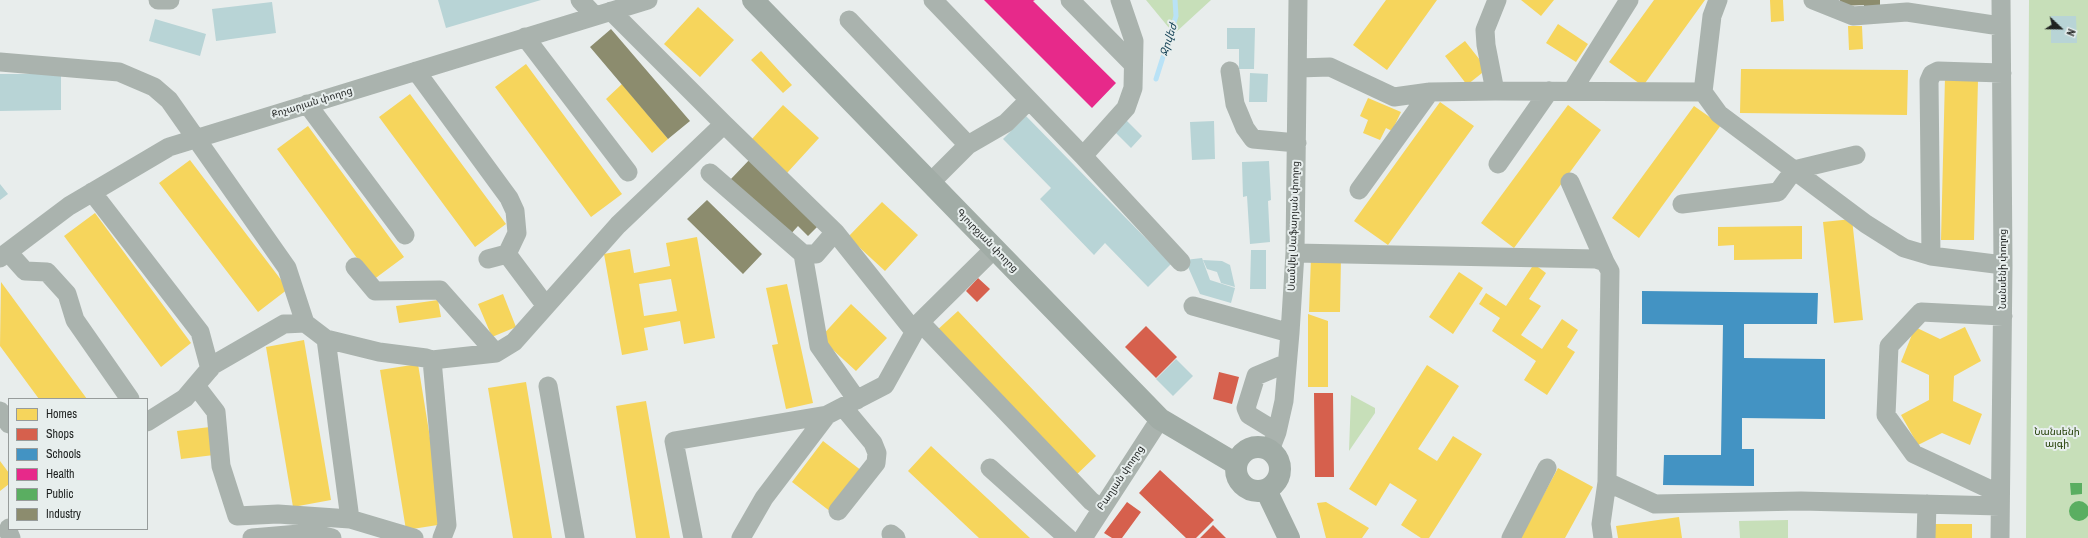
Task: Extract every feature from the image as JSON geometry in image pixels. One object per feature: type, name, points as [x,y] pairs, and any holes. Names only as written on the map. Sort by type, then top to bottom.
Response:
[{"type":"main road","name":"Գյուրջյան փողոց","points":[[753,0],[1160,420],[1236,464]]},
{"type":"main road","points":[[1273,441],[1280,475],[1272,486],[1266,490],[1253,491],[1241,484],[1237,478],[1236,464],[1239,458],[1250,449],[1264,448],[1273,441]]},
{"type":"main road","points":[[1266,490],[1289,538]]},
{"type":"street","points":[[158,0],[170,0]]},
{"type":"street","points":[[580,0],[602,13],[724,124],[836,232],[917,326],[1091,501],[1101,508]]},
{"type":"street","name":"Քոչարյան փողոց","points":[[4,255],[69,206],[169,147],[648,0]]},
{"type":"street","points":[[933,0],[1083,156],[1180,262]]},
{"type":"street","points":[[1070,0],[1133,64]]},
{"type":"street","points":[[1083,156],[1126,108],[1133,88],[1134,40],[1120,0]]},
{"type":"street","name":"Սամվել Սաֆարյան փողոց","points":[[1273,441],[1284,401],[1290,333],[1297,143],[1298,0]]},
{"type":"street","points":[[1495,90],[1486,45],[1485,30],[1497,0]]},
{"type":"street","points":[[1572,91],[1629,0]]},
{"type":"street","points":[[1718,0],[1712,16],[1703,92],[1719,114],[1866,224],[1904,248],[1931,256],[2003,265]]},
{"type":"street","points":[[1813,0],[1853,16],[1902,6],[2000,26]]},
{"type":"street","name":"Նանսենի փողոց","points":[[2000,538],[2003,316],[2001,0]]},
{"type":"street","points":[[848,20],[968,145]]},
{"type":"street","points":[[525,37],[628,172]]},
{"type":"street","points":[[0,62],[119,72],[154,86],[169,100],[287,268],[305,323],[326,339],[378,352],[432,360],[496,353],[514,342],[618,225],[724,124]]},
{"type":"street","points":[[1298,68],[1330,67],[1394,97],[1430,92],[1495,90],[1703,92]]},
{"type":"street","points":[[416,70],[508,198],[515,211],[518,233],[507,254],[488,259]]},
{"type":"street","points":[[1931,256],[1929,81],[1932,74],[1938,71],[2002,73]]},
{"type":"street","points":[[1230,72],[1235,104],[1245,128],[1253,139],[1297,143]]},
{"type":"street","points":[[1498,164],[1549,91]]},
{"type":"street","points":[[1359,190],[1430,92]]},
{"type":"street","points":[[930,183],[968,145],[1006,123],[1029,100]]},
{"type":"street","points":[[307,104],[405,235]]},
{"type":"street","points":[[1682,204],[1778,192],[1794,170],[1856,155]]},
{"type":"street","points":[[710,173],[803,254],[820,346],[842,407],[873,443],[877,452],[876,463],[838,511]]},
{"type":"street","points":[[1570,182],[1610,271],[1607,482],[1601,524],[1603,538]]},
{"type":"street","points":[[92,192],[200,332],[210,369]]},
{"type":"street","points":[[803,254],[816,254],[836,232]]},
{"type":"street","points":[[693,538],[674,441],[842,407],[885,385],[917,326],[994,249]]},
{"type":"street","points":[[1294,253],[1596,259],[1605,262]]},
{"type":"street","points":[[507,254],[546,306]]},
{"type":"street","points":[[4,255],[25,271],[47,272],[67,294],[75,320],[129,398]]},
{"type":"street","points":[[354,267],[375,291],[440,290],[496,353]]},
{"type":"street","points":[[1193,306],[1290,333]]},
{"type":"street","points":[[2000,500],[1914,454],[1886,415],[1889,346],[1921,312],[2003,316]]},
{"type":"street","points":[[148,421],[185,398],[213,365],[284,324],[305,323]]},
{"type":"street","points":[[326,339],[350,519]]},
{"type":"street","points":[[432,360],[447,525],[442,538]]},
{"type":"street","points":[[1273,441],[1249,415],[1246,408],[1256,376],[1287,363]]},
{"type":"street","points":[[196,386],[216,412],[221,466],[237,516],[278,514],[350,519],[414,538]]},
{"type":"street","points":[[548,386],[575,538]]},
{"type":"street","points":[[741,538],[764,498],[842,407]]},
{"type":"street","points":[[0,411],[8,423]]},
{"type":"street","name":"Բաղյան փողոց","points":[[1083,538],[1101,508],[1160,420]]},
{"type":"street","points":[[990,468],[1068,538]]},
{"type":"street","points":[[1511,538],[1547,468]]},
{"type":"street","points":[[1607,482],[1655,504],[1801,502],[1927,504],[2000,500]]},
{"type":"street","points":[[1926,538],[1927,504]]},
{"type":"street","points":[[252,538],[311,536],[332,538]]},
{"type":"green space","points":[[1146,0],[1211,0],[1174,34]]},
{"type":"green space","name":"Նանսենի այգի","points":[[2029,0],[2088,0],[2088,538],[2026,538]]},
{"type":"green space","points":[[1351,395],[1375,408],[1375,413],[1349,451]]},
{"type":"green space","points":[[1788,520],[1788,538],[1740,538],[1739,521]]},
{"type":"building: Homes","points":[[1386,0],[1437,0],[1387,70],[1353,45]]},
{"type":"building: Homes","points":[[1521,0],[1554,0],[1541,16]]},
{"type":"building: Homes","points":[[1654,0],[1705,0],[1643,86],[1609,62]]},
{"type":"building: Homes","points":[[1770,0],[1783,0],[1784,21],[1771,22]]},
{"type":"building: Homes","points":[[698,7],[734,40],[700,77],[664,44]]},
{"type":"building: Homes","points":[[1558,24],[1588,44],[1576,62],[1546,43]]},
{"type":"building: Homes","points":[[1848,26],[1862,26],[1863,49],[1849,50]]},
{"type":"building: Homes","points":[[1465,41],[1487,69],[1467,85],[1445,56]]},
{"type":"building: Homes","points":[[761,51],[792,85],[783,93],[751,60]]},
{"type":"building: Homes","points":[[526,64],[622,194],[591,217],[495,87]]},
{"type":"building: Homes","points":[[1741,69],[1908,70],[1907,115],[1740,113]]},
{"type":"building: Homes","points":[[1945,77],[1978,80],[1974,240],[1941,240]]},
{"type":"building: Homes","points":[[622,84],[668,139],[652,153],[606,99]]},
{"type":"building: Homes","points":[[410,94],[506,224],[475,247],[379,117]]},
{"type":"building: Homes","points":[[1368,98],[1401,112],[1392,131],[1386,128],[1380,140],[1363,133],[1368,120],[1360,116]]},
{"type":"building: Homes","points":[[1440,102],[1474,126],[1388,245],[1354,221]]},
{"type":"building: Homes","points":[[783,105],[819,138],[787,173],[751,140]]},
{"type":"building: Homes","points":[[1568,105],[1601,130],[1514,248],[1481,223]]},
{"type":"building: Homes","points":[[1694,106],[1721,125],[1639,238],[1612,218]]},
{"type":"building: Homes","points":[[308,126],[404,257],[373,280],[277,149]]},
{"type":"building: Homes","points":[[190,160],[288,289],[258,312],[159,183]]},
{"type":"building: Homes","points":[[882,202],[918,235],[885,271],[848,237]]},
{"type":"building: Homes","points":[[95,213],[191,343],[161,367],[64,236]]},
{"type":"building: Homes","points":[[1852,219],[1863,320],[1834,323],[1823,222]]},
{"type":"building: Homes","points":[[1802,226],[1802,259],[1734,260],[1734,245],[1718,246],[1718,227]]},
{"type":"building: Homes","points":[[697,237],[715,338],[684,344],[680,321],[644,328],[648,350],[622,355],[604,254],[630,249],[634,273],[670,266],[666,243]],"holes":[[[671,279],[677,311],[644,316],[639,284]]]},
{"type":"building: Homes","points":[[1311,257],[1341,257],[1340,312],[1309,312]]},
{"type":"building: Homes","points":[[1534,264],[1546,273],[1529,299],[1541,306],[1521,335],[1542,349],[1562,319],[1578,330],[1567,347],[1575,352],[1547,395],[1524,380],[1536,361],[1492,331],[1500,318],[1479,304],[1486,293],[1506,306]]},
{"type":"building: Homes","points":[[1459,272],[1483,288],[1453,334],[1429,317]]},
{"type":"building: Homes","points":[[1,282],[86,398],[38,398],[0,346]]},
{"type":"building: Homes","points":[[787,284],[813,403],[786,409],[772,345],[778,344],[766,288]]},
{"type":"building: Homes","points":[[503,294],[516,327],[492,337],[478,304]]},
{"type":"building: Homes","points":[[438,300],[441,317],[399,323],[396,306]]},
{"type":"building: Homes","points":[[851,304],[887,338],[856,371],[820,338]]},
{"type":"building: Homes","points":[[958,311],[1096,456],[1073,478],[935,332]]},
{"type":"building: Homes","points":[[1308,314],[1328,321],[1328,387],[1308,387]]},
{"type":"building: Homes","points":[[1915,327],[1940,339],[1965,327],[1981,361],[1954,376],[1953,401],[1982,414],[1970,445],[1942,433],[1918,445],[1901,415],[1929,400],[1929,375],[1901,362]]},
{"type":"building: Homes","points":[[304,340],[331,500],[293,507],[266,347]]},
{"type":"building: Homes","points":[[418,364],[444,524],[406,530],[380,370]]},
{"type":"building: Homes","points":[[1427,365],[1459,386],[1418,449],[1437,461],[1453,436],[1482,454],[1429,538],[1421,538],[1401,525],[1417,500],[1390,483],[1376,506],[1349,489]]},
{"type":"building: Homes","points":[[526,382],[552,538],[513,538],[488,388]]},
{"type":"building: Homes","points":[[646,401],[670,538],[636,538],[616,406]]},
{"type":"building: Homes","points":[[210,427],[214,455],[181,459],[177,431]]},
{"type":"building: Homes","points":[[823,441],[862,471],[831,512],[792,482]]},
{"type":"building: Homes","points":[[931,446],[1030,538],[979,538],[908,471]]},
{"type":"building: Homes","points":[[0,461],[8,472],[8,485],[0,491]]},
{"type":"building: Homes","points":[[1558,468],[1593,487],[1565,538],[1520,538]]},
{"type":"building: Homes","points":[[1326,502],[1369,528],[1362,538],[1326,538],[1317,503]]},
{"type":"building: Homes","points":[[1679,517],[1682,538],[1618,538],[1616,526]]},
{"type":"building: Homes","points":[[1935,524],[1972,524],[1972,538],[1935,538]]},
{"type":"building: Shops","points":[[978,278],[990,289],[977,302],[966,291]]},
{"type":"building: Shops","points":[[1146,326],[1177,357],[1156,378],[1125,347]]},
{"type":"building: Shops","points":[[1219,372],[1239,377],[1232,404],[1213,399]]},
{"type":"building: Shops","points":[[1314,393],[1333,393],[1334,477],[1315,477]]},
{"type":"building: Shops","points":[[1160,470],[1214,520],[1196,538],[1186,538],[1139,493]]},
{"type":"building: Shops","points":[[1127,502],[1141,512],[1122,538],[1112,538],[1104,533]]},
{"type":"building: Shops","points":[[1213,525],[1226,538],[1200,538]]},
{"type":"building: Schools","points":[[1642,291],[1818,293],[1817,324],[1744,324],[1744,358],[1825,359],[1825,419],[1742,418],[1742,449],[1754,449],[1754,486],[1663,485],[1664,455],[1721,455],[1723,325],[1642,324]]},
{"type":"building: Health","points":[[984,0],[1035,0],[1033,1],[1116,83],[1092,108]]},
{"type":"building: Public","points":[[2070,483],[2082,483],[2082,494],[2071,495]]},
{"type":"building: Public","points":[[2079,501],[2086,504],[2089,511],[2086,518],[2079,521],[2072,518],[2069,511],[2072,504]]},
{"type":"building: Industry","points":[[1840,0],[1880,0],[1880,8],[1864,10],[1864,5],[1840,6]]},
{"type":"building: Industry","points":[[611,29],[690,121],[668,139],[590,47]]},
{"type":"building: Industry","points":[[752,157],[821,223],[808,236],[798,226],[789,236],[730,180]]},
{"type":"building: Industry","points":[[707,200],[762,254],[743,274],[687,219]]},
{"type":"building: Other","points":[[438,0],[541,0],[446,28]]},
{"type":"building: Other","points":[[272,2],[276,33],[216,41],[212,9]]},
{"type":"building: Other","points":[[2051,16],[2076,16],[2077,43],[2051,43]]},
{"type":"building: Other","points":[[155,19],[206,34],[200,56],[149,41]]},
{"type":"building: Other","points":[[1227,28],[1255,28],[1254,69],[1239,69],[1239,49],[1227,49]]},
{"type":"building: Other","points":[[1250,73],[1268,74],[1267,102],[1249,102]]},
{"type":"building: Other","points":[[0,74],[61,74],[61,110],[0,111]]},
{"type":"building: Other","points":[[1026,116],[1171,264],[1148,287],[1105,243],[1094,255],[1040,199],[1051,188],[1003,139]]},
{"type":"building: Other","points":[[1126,120],[1142,136],[1131,148],[1115,132]]},
{"type":"building: Other","points":[[1214,121],[1215,159],[1192,160],[1190,122]]},
{"type":"building: Other","points":[[1269,161],[1271,200],[1268,201],[1270,242],[1250,244],[1247,196],[1243,197],[1242,162]]},
{"type":"building: Other","points":[[0,184],[8,194],[0,200]]},
{"type":"building: Other","points":[[1251,250],[1266,250],[1266,289],[1250,289]]},
{"type":"building: Other","points":[[1202,258],[1210,280],[1235,288],[1231,303],[1200,294],[1185,260]]},
{"type":"building: Other","points":[[1203,260],[1222,261],[1230,265],[1235,287],[1221,283],[1217,272],[1207,269]]},
{"type":"building: Other","points":[[1176,359],[1193,376],[1173,396],[1156,379]]},
{"type":"waterway","name":"Ջրվեժ","points":[[1156,79],[1176,16],[1175,0]]}]
